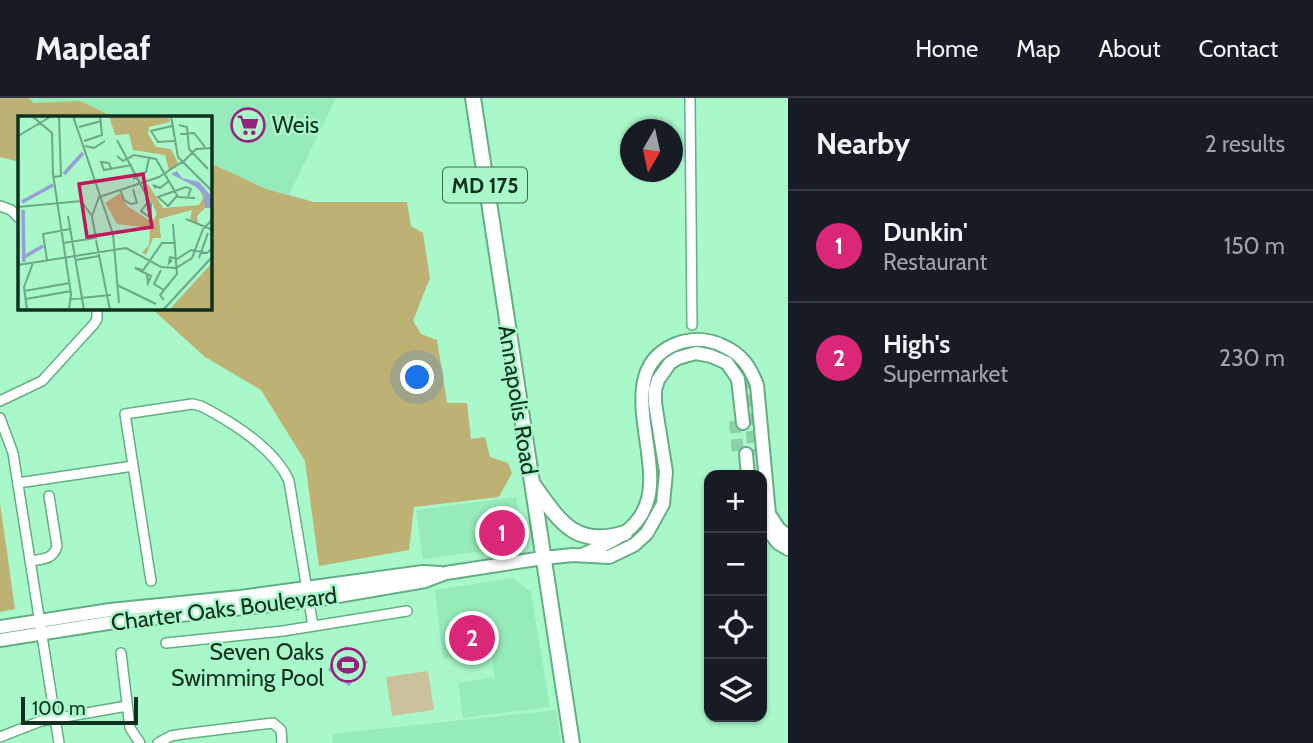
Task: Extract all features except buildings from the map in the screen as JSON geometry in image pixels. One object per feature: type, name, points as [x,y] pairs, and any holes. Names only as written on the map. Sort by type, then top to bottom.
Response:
[{"type":"main road","name":"Annapolis Road","points":[[472,98],[572,743]]},
{"type":"main road","points":[[531,482],[559,520],[572,532],[606,539],[625,533]]},
{"type":"street","points":[[690,98],[692,325]]},
{"type":"street","points":[[0,206],[11,210],[18,217]]},
{"type":"street","points":[[0,401],[42,381],[94,324],[97,310]]},
{"type":"street","points":[[578,557],[625,533],[643,513],[650,491],[642,401],[645,377],[649,368],[668,348],[689,341],[703,340],[732,349],[743,358],[752,372],[757,385],[769,514],[779,530],[788,536]]},
{"type":"street","name":"Charter Oaks Boulevard","points":[[0,626],[40,626],[425,581],[446,573],[543,558],[608,557],[634,545],[654,523],[663,504],[666,472],[655,403],[658,380],[670,363],[696,353],[727,372],[739,422]]},
{"type":"street","points":[[151,581],[125,414],[192,404],[209,410],[266,449],[279,462],[289,481],[313,626]]},
{"type":"street","points":[[0,418],[13,453],[59,743]]},
{"type":"street","points":[[742,470],[746,455]]},
{"type":"street","points":[[746,455],[748,470]]},
{"type":"street","points":[[746,455],[753,470]]},
{"type":"street","points":[[18,483],[133,466]]},
{"type":"street","points":[[30,561],[49,558],[55,554],[57,546],[49,496]]},
{"type":"street","points":[[767,529],[778,543],[788,549]]},
{"type":"street","points":[[166,643],[313,626],[407,611]]},
{"type":"street","name":"Charter Oaks Boulevard","points":[[0,640],[40,626]]},
{"type":"street","points":[[121,653],[131,728],[140,743]]},
{"type":"street","points":[[0,737],[54,718],[127,706]]},
{"type":"street","points":[[158,743],[171,736],[273,723],[281,730],[282,743]]},
{"type":"shaded area","points":[[0,98],[28,98],[34,103],[80,101],[112,116],[18,116],[18,162],[0,157]]},
{"type":"shaded area","points":[[28,98],[336,98],[289,195],[266,189],[212,164],[212,116],[112,116],[80,101],[34,103]]},
{"type":"shaded area","points":[[212,164],[266,189],[314,202],[407,202],[411,226],[423,233],[430,278],[413,321],[421,334],[437,340],[447,403],[467,403],[471,439],[485,437],[490,457],[508,463],[512,473],[499,497],[414,507],[409,550],[319,566],[305,461],[261,390],[205,357],[153,310],[212,310]]},
{"type":"shaded area","points":[[516,497],[522,546],[423,559],[416,510]]},
{"type":"shaded area","points":[[0,503],[15,609],[0,612]]},
{"type":"shaded area","points":[[513,578],[531,592],[550,707],[463,718],[458,683],[495,677],[491,653],[443,659],[435,590]]},
{"type":"shaded area","points":[[428,671],[434,710],[392,716],[386,677]]},
{"type":"shaded area","points":[[556,710],[561,743],[333,743],[332,734]]},
{"type":"water","name":"Seven Oaks Swimming Pool","points":[[346,646],[368,662],[359,673],[352,668],[347,674],[354,680],[349,686],[328,670]]},
{"type":"tunnel","points":[[719,354],[738,366],[748,386],[754,455]]},
{"type":"tunnel","points":[[735,421],[738,457]]},
{"type":"place","name":"Weis","points":[[248,125]]},
{"type":"place","name":"Dunkin'","points":[[502,533]]},
{"type":"place","name":"High's","points":[[472,638]]},
{"type":"place","name":"Seven Oaks Swimming Pool","points":[[348,665]]}]
